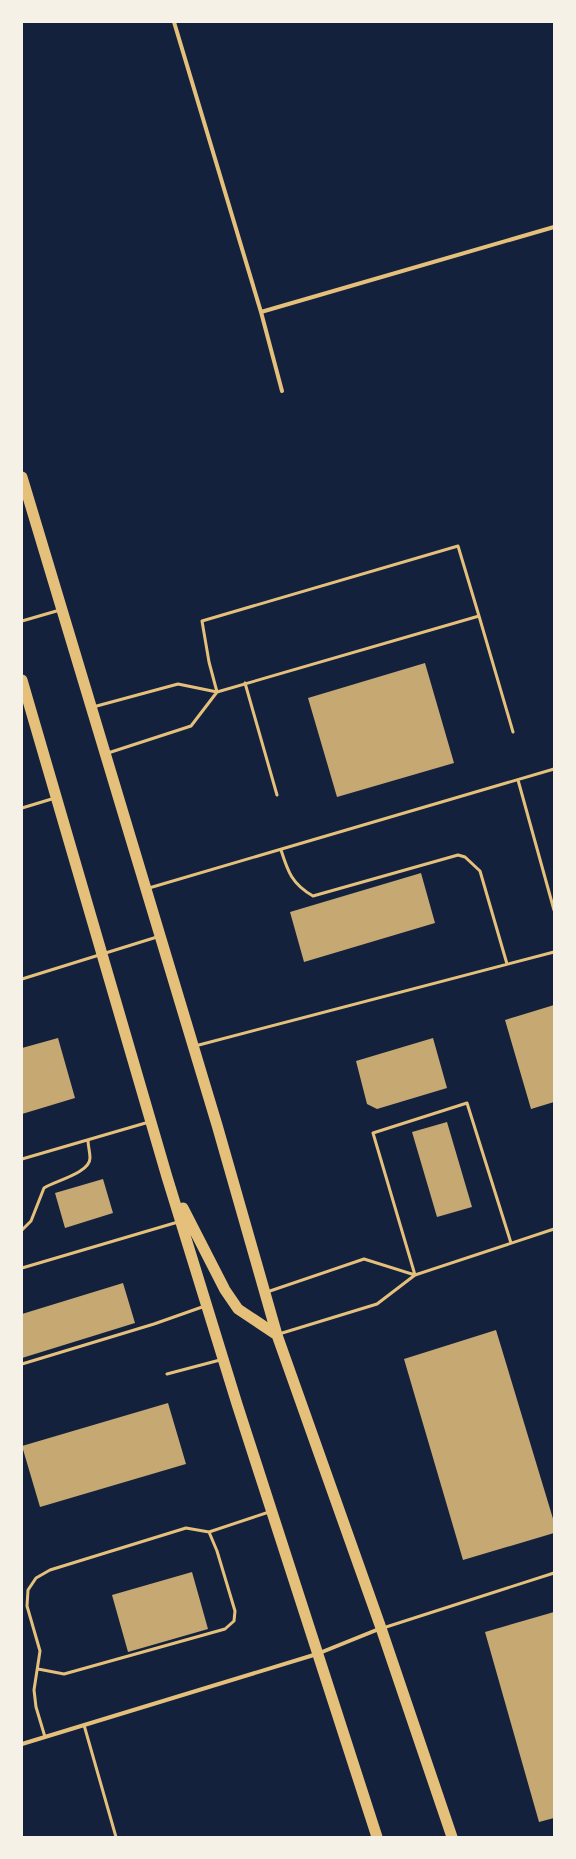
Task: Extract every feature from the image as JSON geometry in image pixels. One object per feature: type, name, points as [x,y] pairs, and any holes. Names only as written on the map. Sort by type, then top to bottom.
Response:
[{"type":"highway","points":[[22,477],[192,1047],[217,1125],[277,1335],[381,1628],[452,1837]]},
{"type":"highway","points":[[22,680],[167,1177],[272,1511],[377,1837]]},
{"type":"highway","points":[[167,1177],[225,1290],[238,1309],[277,1335]]},
{"type":"street","points":[[174,22],[261,312],[282,391]]},
{"type":"street","points":[[261,312],[554,227]]},
{"type":"street","points":[[22,1744],[318,1654],[381,1628]]},
{"type":"lane","points":[[217,692],[209,662],[202,620],[458,546],[513,732]]},
{"type":"lane","points":[[22,621],[62,609]]},
{"type":"lane","points":[[91,708],[178,684],[217,692],[479,616]]},
{"type":"lane","points":[[245,683],[277,795]]},
{"type":"lane","points":[[105,754],[191,726],[217,692]]},
{"type":"lane","points":[[145,889],[554,769]]},
{"type":"lane","points":[[518,780],[554,910]]},
{"type":"lane","points":[[22,808],[56,798]]},
{"type":"lane","points":[[281,850],[289,874],[302,890],[313,896],[458,855],[465,857],[480,871],[507,964]]},
{"type":"lane","points":[[22,980],[159,937]]},
{"type":"lane","points":[[192,1047],[554,952]]},
{"type":"lane","points":[[415,1275],[373,1133],[467,1103],[511,1243]]},
{"type":"lane","points":[[22,1159],[151,1121]]},
{"type":"lane","points":[[22,1230],[31,1221],[44,1188],[79,1172],[86,1167],[90,1160],[88,1140]]},
{"type":"lane","points":[[22,1268],[182,1221]]},
{"type":"lane","points":[[277,1335],[377,1304],[415,1275],[554,1230]]},
{"type":"lane","points":[[265,1293],[364,1259],[415,1275]]},
{"type":"lane","points":[[22,1364],[154,1324],[207,1305]]},
{"type":"lane","points":[[167,1374],[224,1359]]},
{"type":"lane","points":[[45,1737],[36,1707],[34,1690],[40,1651],[28,1606],[28,1590],[36,1578],[50,1570],[186,1528],[209,1532],[272,1511]]},
{"type":"lane","points":[[38,1669],[64,1674],[225,1629],[234,1621],[235,1611],[217,1551],[209,1532]]},
{"type":"lane","points":[[381,1628],[554,1573]]},
{"type":"lane","points":[[84,1725],[116,1837]]},
{"type":"building","points":[[425,663],[454,763],[337,797],[308,698]]},
{"type":"building","points":[[421,873],[435,923],[304,962],[290,912]]},
{"type":"building","points":[[554,1005],[554,1102],[531,1109],[505,1020]]},
{"type":"building","points":[[58,1038],[75,1098],[22,1114],[22,1048]]},
{"type":"building","points":[[433,1038],[447,1088],[377,1109],[367,1104],[356,1061]]},
{"type":"building","points":[[447,1122],[472,1207],[437,1217],[412,1132]]},
{"type":"building","points":[[103,1179],[113,1213],[65,1228],[55,1193]]},
{"type":"building","points":[[123,1283],[135,1323],[22,1358],[22,1314]]},
{"type":"building","points":[[496,1330],[554,1522],[554,1533],[463,1560],[404,1359]]},
{"type":"building","points":[[168,1403],[186,1464],[40,1507],[22,1446]]},
{"type":"building","points":[[192,1572],[208,1629],[128,1652],[112,1595]]},
{"type":"building","points":[[554,1612],[554,1818],[539,1822],[485,1632]]}]
